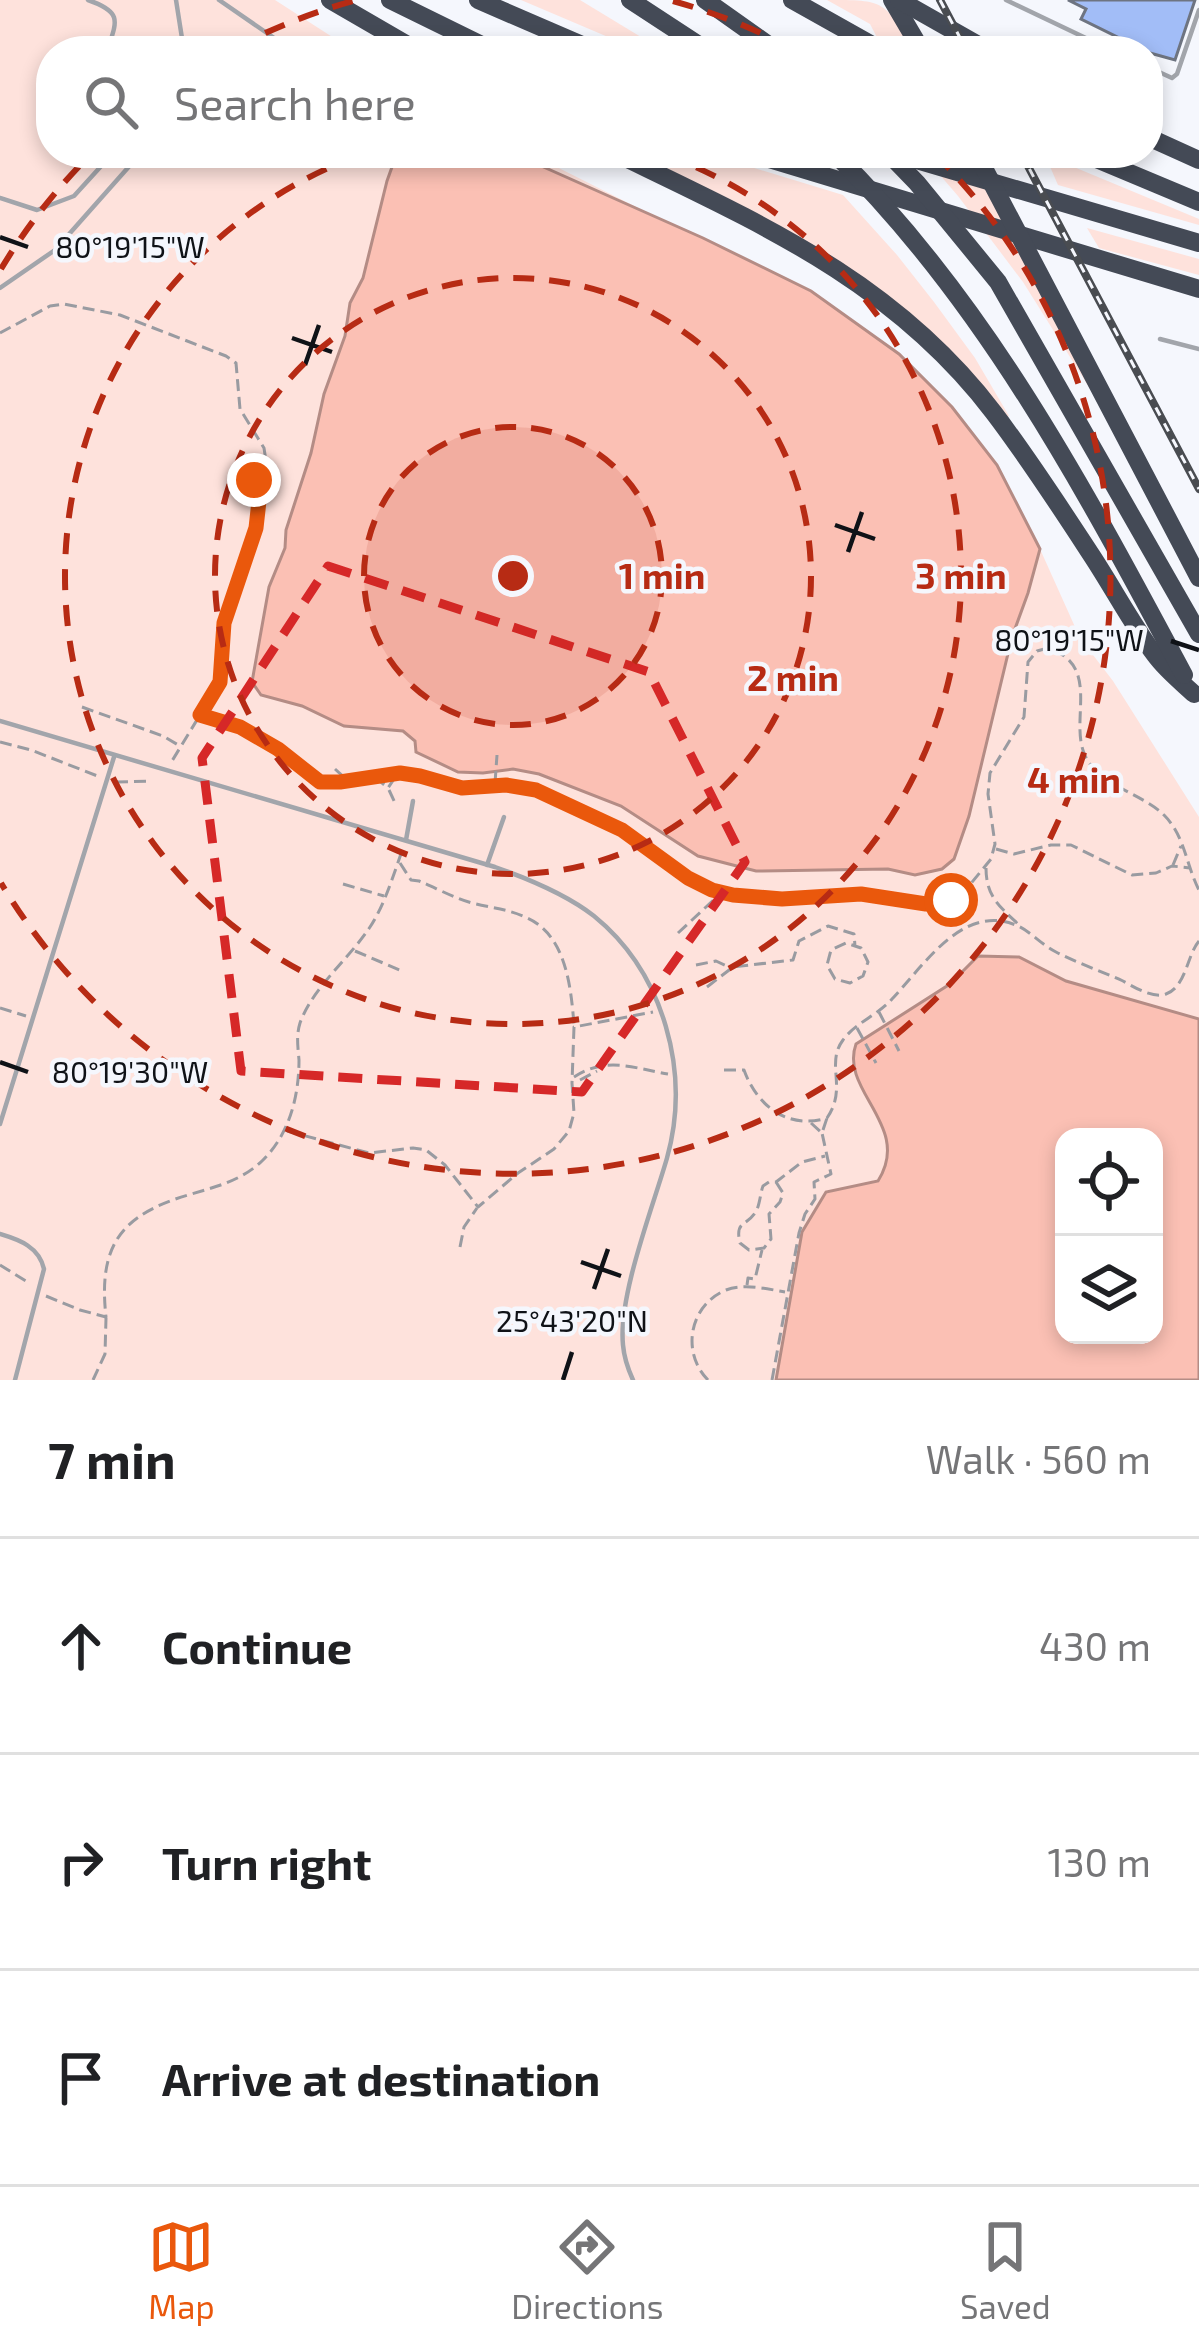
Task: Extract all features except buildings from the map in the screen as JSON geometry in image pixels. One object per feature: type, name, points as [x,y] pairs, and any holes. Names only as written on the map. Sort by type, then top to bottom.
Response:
[{"type":"highway","points":[[330,0],[392,36]]},
{"type":"highway","points":[[390,0],[463,36]]},
{"type":"highway","points":[[478,0],[561,36]]},
{"type":"highway","points":[[630,0],[685,36]]},
{"type":"highway","points":[[705,0],[756,36]]},
{"type":"highway","points":[[792,0],[856,36]]},
{"type":"highway","points":[[895,0],[914,36]]},
{"type":"highway","points":[[895,0],[961,36]]},
{"type":"highway","points":[[1163,131],[1199,146]]},
{"type":"highway","points":[[1163,144],[1199,160]]},
{"type":"highway","points":[[645,168],[802,246],[866,288],[917,330],[992,410],[1157,658],[1196,699]]},
{"type":"highway","points":[[799,168],[1199,289]]},
{"type":"highway","points":[[848,168],[938,270],[992,342],[1119,554],[1196,699]]},
{"type":"highway","points":[[904,168],[998,282],[1199,634]]},
{"type":"highway","points":[[942,168],[1199,242]]},
{"type":"highway","points":[[984,168],[1199,578]]},
{"type":"highway","points":[[1118,168],[1199,202]]},
{"type":"lane","points":[[88,0],[116,16],[113,36]]},
{"type":"lane","points":[[176,0],[182,36]]},
{"type":"lane","points":[[219,0],[271,36]]},
{"type":"lane","points":[[1006,0],[1082,36]]},
{"type":"lane","points":[[1163,74],[1172,78],[1180,69],[1199,10]]},
{"type":"lane","points":[[0,198],[37,209],[74,196],[99,168]]},
{"type":"lane","points":[[1,286],[55,250],[128,168]]},
{"type":"lane","points":[[1160,339],[1199,350]]},
{"type":"lane","points":[[0,721],[487,865],[556,894],[600,922],[632,960],[658,1003],[667,1024],[674,1068],[674,1124],[626,1308],[622,1344],[633,1380]]},
{"type":"lane","points":[[0,1124],[115,755]]},
{"type":"lane","points":[[406,840],[413,801]]},
{"type":"lane","points":[[487,865],[504,818]]},
{"type":"lane","points":[[0,1234],[34,1250],[44,1269],[15,1380]]},
{"type":"path","points":[[0,333],[50,306],[64,304],[120,315],[232,359],[238,367],[240,409],[262,443],[267,468],[258,482],[256,528],[224,623],[220,682],[171,764]]},
{"type":"path","points":[[200,715],[240,727],[315,779],[329,783],[397,774],[462,788],[495,785],[536,790],[622,830],[683,875],[721,892],[774,899],[873,895],[935,903],[964,892],[994,848],[988,789],[992,768],[1024,717],[1028,662],[1046,647],[1066,658],[1079,682],[1081,743],[1088,761],[1162,813],[1182,842],[1199,890]]},
{"type":"path","points":[[82,707],[182,747]]},
{"type":"path","points":[[0,742],[100,777]]},
{"type":"path","points":[[495,785],[497,755]]},
{"type":"path","points":[[335,770],[346,781]]},
{"type":"path","points":[[388,788],[397,774]]},
{"type":"path","points":[[374,776],[388,788],[396,805]]},
{"type":"path","points":[[115,782],[152,781]]},
{"type":"path","points":[[93,1380],[105,1354],[105,1290],[122,1229],[149,1209],[245,1174],[286,1131],[298,1080],[300,1023],[373,923],[406,840]]},
{"type":"path","points":[[1172,866],[1182,842]]},
{"type":"path","points":[[994,848],[1014,854],[1068,844],[1132,875],[1172,866],[1190,868]]},
{"type":"path","points":[[398,861],[411,880],[531,919],[553,938],[570,990],[580,1077],[566,1136],[478,1207],[466,1222],[460,1247]]},
{"type":"path","points":[[986,866],[992,900],[1020,926],[1055,951],[1143,991],[1168,994],[1199,941]]},
{"type":"path","points":[[344,884],[385,896]]},
{"type":"path","points":[[678,933],[721,892]]},
{"type":"path","points":[[772,1380],[801,1225],[814,1198],[813,1184],[831,1174],[822,1133],[838,1096],[837,1051],[843,1039],[879,1012],[927,958],[963,930],[990,921],[1020,926]]},
{"type":"path","points":[[707,987],[730,968],[793,960],[799,941],[828,926],[854,934],[856,946]]},
{"type":"path","points":[[846,943],[856,946],[868,962],[863,976],[850,983],[835,979],[827,965],[832,950],[846,943]]},
{"type":"path","points":[[353,950],[402,970]]},
{"type":"path","points":[[696,965],[716,961],[730,968]]},
{"type":"path","points":[[0,1008],[26,1016]]},
{"type":"path","points":[[574,1027],[654,1012]]},
{"type":"path","points":[[879,1012],[899,1051]]},
{"type":"path","points":[[856,1027],[876,1064]]},
{"type":"path","points":[[580,1077],[595,1066],[618,1063],[668,1074]]},
{"type":"path","points":[[724,1070],[744,1070],[761,1099],[779,1116],[810,1122],[827,1118]]},
{"type":"path","points":[[580,1077],[597,1071]]},
{"type":"path","points":[[810,1122],[822,1133]]},
{"type":"path","points":[[286,1131],[369,1153],[425,1150],[441,1161],[478,1207]]},
{"type":"path","points":[[776,1183],[798,1164],[827,1156]]},
{"type":"path","points":[[746,1287],[748,1278],[755,1279],[762,1249],[771,1239],[769,1214],[782,1196],[776,1183],[763,1186],[757,1210],[738,1233],[744,1247],[762,1249]]},
{"type":"path","points":[[0,1265],[35,1286]]},
{"type":"path","points":[[708,1380],[692,1352],[696,1322],[704,1307],[730,1289],[787,1292]]},
{"type":"path","points":[[44,1295],[106,1317]]},
{"type":"highlighted area","points":[[328,566],[649,672],[745,862],[582,1092],[241,1071],[202,758]]},
{"type":"shaded area","points":[[0,0],[275,0],[331,36],[36,36],[36,168],[559,168],[827,303],[1040,549],[1080,638],[1113,681],[1199,817],[1199,1380],[0,1380]]},
{"type":"shaded area","points":[[521,0],[580,0],[639,36],[606,36]]},
{"type":"shaded area","points":[[827,0],[881,6],[904,36],[876,36],[870,24]]},
{"type":"shaded area","points":[[392,168],[546,168],[811,291],[899,354],[952,407],[997,465],[1040,549],[1012,637],[969,816],[954,859],[942,869],[915,875],[888,869],[756,871],[698,856],[621,806],[539,774],[513,769],[458,772],[416,752],[415,741],[403,731],[344,726],[302,706],[261,695],[252,682],[269,587],[285,548],[286,530],[345,336],[350,303],[363,278]]},
{"type":"shaded area","points":[[666,168],[754,168],[843,195],[934,302],[1009,416],[843,264]]},
{"type":"shaded area","points":[[934,168],[976,168],[1102,408],[1023,282]]},
{"type":"shaded area","points":[[1051,168],[1076,168],[1199,219],[1199,225],[1058,185]]},
{"type":"shaded area","points":[[1087,228],[1199,259],[1199,275],[1099,248]]},
{"type":"shaded area","points":[[978,956],[1019,957],[1066,981],[1199,1019],[1199,1380],[776,1380],[802,1232],[826,1192],[878,1181],[886,1161],[882,1126],[857,1078],[856,1044],[950,984]]},
{"type":"railway","points":[[940,0],[959,36]]},
{"type":"railway","points":[[1029,168],[1199,489]]},
{"type":"route","points":[[254,480],[261,483],[256,528],[228,607],[220,682],[200,715],[240,727],[320,782],[400,773],[462,788],[506,785],[536,790],[622,830],[672,868],[712,890],[782,899],[861,894],[926,904],[951,900]]}]
